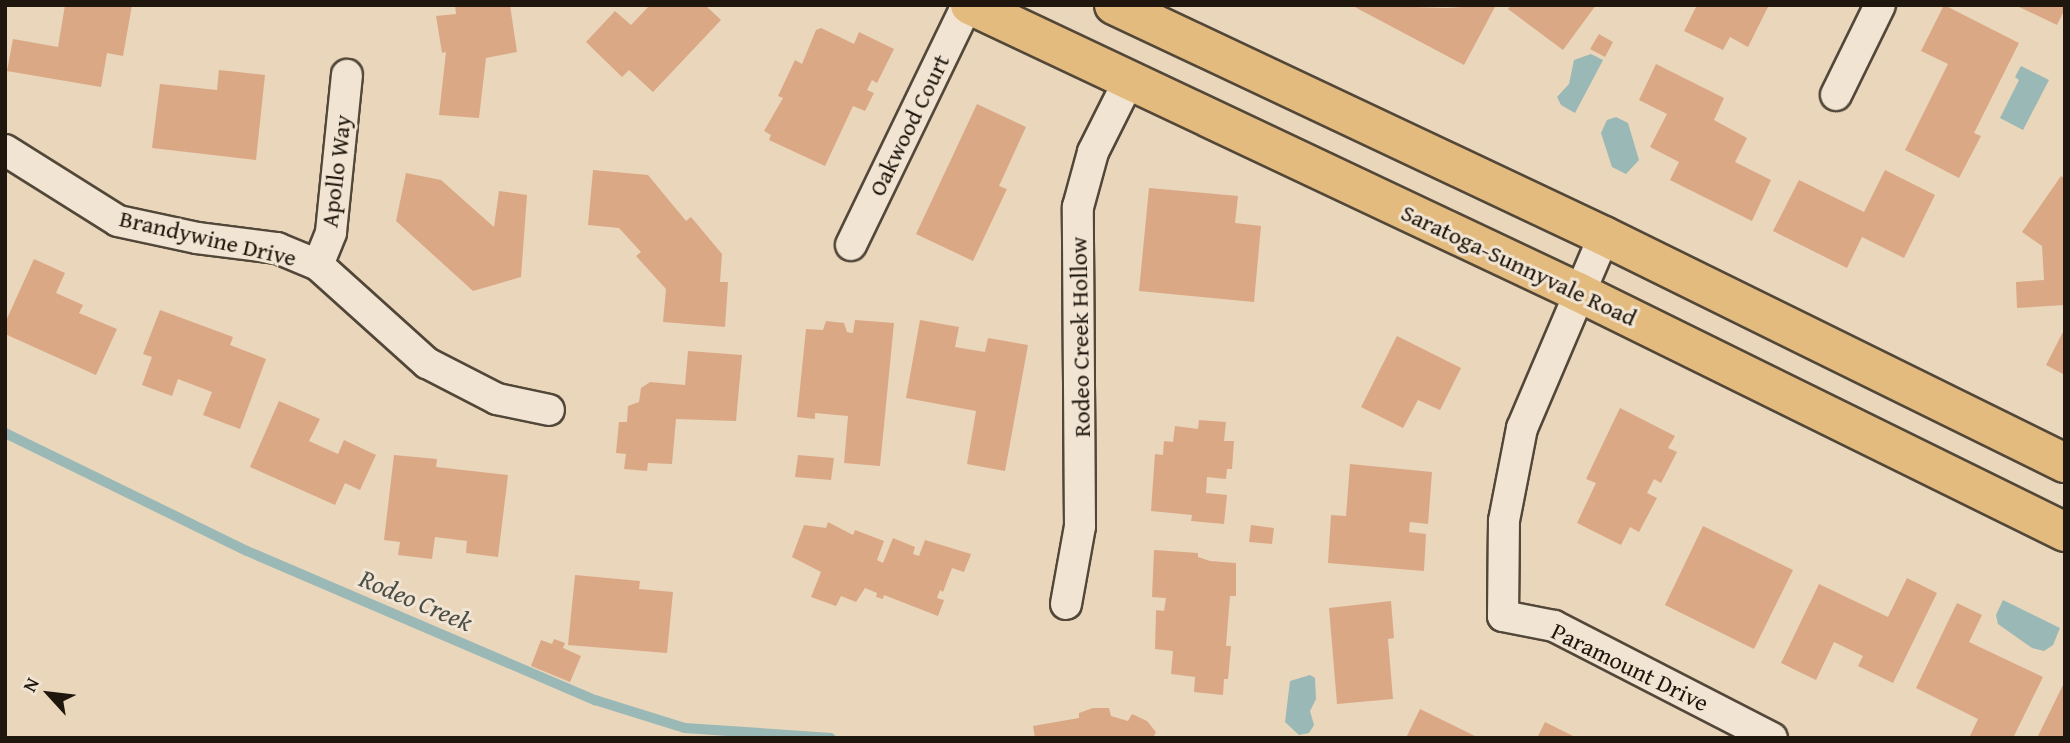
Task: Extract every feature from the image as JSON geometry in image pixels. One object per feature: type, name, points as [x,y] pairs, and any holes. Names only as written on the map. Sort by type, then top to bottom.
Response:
[{"type":"main road","name":"Saratoga-Sunnyvale Road","points":[[968,5],[1578,292],[2065,532]]},
{"type":"main road","points":[[1114,5],[1604,236],[2065,463]]},
{"type":"street","name":"Oakwood Court","points":[[851,245],[968,5]]},
{"type":"street","points":[[1836,95],[1880,5]]},
{"type":"street","name":"Apollo Way","points":[[318,265],[331,232],[347,75]]},
{"type":"street","name":"Rodeo Creek Hollow","points":[[1066,604],[1080,526],[1078,207],[1093,152],[1129,80]]},
{"type":"street","name":"Brandywine Drive","points":[[5,150],[118,221],[197,238],[277,248],[318,265],[427,363],[497,399],[549,410]]},
{"type":"street","name":"Paramount Drive","points":[[1604,236],[1522,428],[1504,521],[1503,616],[1553,626],[1772,738]]},
{"type":"water","points":[[1591,54],[1603,60],[1575,113],[1561,105],[1557,97],[1569,84],[1574,60]]},
{"type":"water","points":[[2021,66],[2049,80],[2023,130],[2000,118],[2019,80],[2015,77]]},
{"type":"water","points":[[1616,117],[1628,123],[1639,160],[1626,174],[1612,167],[1601,133],[1607,120]]},
{"type":"water","points":[[2003,600],[2060,628],[2053,645],[2044,651],[2032,648],[1998,624],[1996,615]]},
{"type":"water","points":[[1310,675],[1315,678],[1316,699],[1310,711],[1314,725],[1309,733],[1299,735],[1285,722],[1290,681]]},
{"type":"building","points":[[65,5],[132,5],[123,56],[107,53],[101,87],[7,71],[13,39],[58,47]]},
{"type":"building","points":[[455,5],[510,5],[517,52],[486,58],[479,118],[439,115],[446,52],[442,53],[436,16],[456,14]]},
{"type":"building","points":[[650,5],[705,5],[721,20],[653,92],[629,70],[622,77],[586,42],[615,11],[631,25]]},
{"type":"building","points":[[1351,5],[1446,8],[1496,5],[1464,65]]},
{"type":"building","points":[[1511,5],[1596,5],[1563,50],[1508,9]]},
{"type":"building","points":[[1697,5],[1769,5],[1748,47],[1730,37],[1723,50],[1684,31]]},
{"type":"building","points":[[1944,5],[2019,43],[1974,133],[1981,136],[1959,178],[1905,150],[1948,64],[1921,51]]},
{"type":"building","points":[[2015,5],[2065,5],[2065,9],[2057,25]]},
{"type":"building","points":[[821,28],[854,44],[859,32],[894,49],[877,83],[872,80],[867,90],[874,93],[865,111],[853,106],[825,166],[769,140],[771,135],[764,131],[783,98],[778,96],[795,60],[802,64],[816,30]]},
{"type":"building","points":[[1599,34],[1613,42],[1605,57],[1590,49]]},
{"type":"building","points":[[1656,64],[1724,98],[1714,120],[1747,138],[1735,162],[1771,180],[1752,221],[1670,180],[1679,162],[1650,147],[1667,114],[1639,100]]},
{"type":"building","points":[[219,70],[265,75],[256,160],[152,148],[160,84],[217,90]]},
{"type":"building","points":[[977,104],[1026,127],[999,186],[1007,189],[973,261],[916,234]]},
{"type":"building","points":[[593,170],[648,175],[686,221],[691,217],[722,254],[720,282],[728,282],[725,327],[663,322],[666,289],[636,256],[641,252],[619,228],[588,225]]},
{"type":"building","points":[[1885,170],[1935,195],[1904,258],[1862,237],[1847,268],[1773,231],[1799,180],[1864,212]]},
{"type":"building","points":[[406,173],[441,180],[494,227],[499,191],[527,195],[521,277],[473,291],[396,221]]},
{"type":"building","points":[[2061,176],[2065,179],[2065,305],[2017,308],[2016,282],[2044,280],[2042,246],[2022,232]]},
{"type":"building","points":[[1149,188],[1238,196],[1235,223],[1261,226],[1254,302],[1139,291]]},
{"type":"building","points":[[34,259],[65,273],[56,293],[83,305],[79,313],[117,329],[96,375],[5,334],[5,323]]},
{"type":"building","points":[[160,310],[233,337],[230,345],[266,359],[240,429],[203,415],[212,392],[178,379],[172,396],[142,385],[152,357],[143,354]]},
{"type":"building","points":[[855,320],[894,323],[880,466],[844,463],[848,416],[815,413],[815,419],[797,417],[806,329],[823,330],[826,321],[844,323],[847,332],[853,333]]},
{"type":"building","points":[[920,320],[959,327],[955,347],[985,352],[988,338],[1028,345],[1005,471],[967,464],[976,411],[906,398]]},
{"type":"building","points":[[2065,328],[2065,375],[2046,365]]},
{"type":"building","points":[[1397,336],[1461,368],[1440,410],[1418,400],[1403,428],[1361,407]]},
{"type":"building","points":[[688,351],[742,355],[736,421],[676,419],[672,464],[648,463],[647,471],[624,469],[626,454],[616,453],[619,422],[627,422],[628,406],[639,402],[641,388],[650,382],[685,385]]},
{"type":"building","points":[[279,401],[320,419],[309,441],[338,454],[344,440],[376,455],[360,490],[345,483],[335,505],[250,467]]},
{"type":"building","points":[[1620,408],[1675,436],[1668,448],[1677,452],[1661,483],[1654,479],[1647,493],[1657,498],[1639,532],[1630,527],[1621,545],[1577,523],[1596,483],[1586,479]]},
{"type":"building","points":[[1199,420],[1226,422],[1224,441],[1234,441],[1232,469],[1227,469],[1226,479],[1207,477],[1206,493],[1227,495],[1224,524],[1191,521],[1192,515],[1151,511],[1155,454],[1163,455],[1164,441],[1173,442],[1175,426],[1198,429]]},
{"type":"building","points":[[394,455],[437,459],[436,467],[508,475],[498,557],[466,553],[467,541],[435,537],[432,559],[398,555],[400,542],[384,540]]},
{"type":"building","points":[[798,455],[834,458],[831,480],[795,477]]},
{"type":"building","points":[[1350,464],[1432,472],[1428,524],[1410,522],[1409,532],[1426,534],[1424,571],[1328,563],[1331,515],[1346,516]]},
{"type":"building","points":[[828,522],[853,535],[855,530],[884,541],[877,560],[883,563],[893,538],[915,547],[913,554],[919,556],[925,540],[971,554],[964,572],[952,568],[943,592],[940,590],[937,598],[944,600],[938,616],[884,595],[883,599],[876,597],[877,593],[865,588],[856,602],[841,596],[836,606],[811,597],[821,572],[792,557],[804,525],[826,528]]},
{"type":"building","points":[[1251,525],[1274,528],[1272,544],[1249,542]]},
{"type":"building","points":[[1703,526],[1793,570],[1754,649],[1665,605]]},
{"type":"building","points":[[1154,550],[1198,553],[1198,557],[1210,561],[1236,563],[1236,596],[1230,596],[1226,646],[1231,646],[1228,679],[1224,679],[1223,695],[1194,692],[1195,677],[1171,674],[1173,651],[1155,649],[1156,610],[1164,611],[1166,598],[1152,597]]},
{"type":"building","points":[[575,575],[640,581],[639,589],[673,592],[667,653],[568,645]]},
{"type":"building","points":[[1907,578],[1937,593],[1893,683],[1858,666],[1863,656],[1834,642],[1816,680],[1781,663],[1819,584],[1888,617]]},
{"type":"building","points":[[1391,601],[1394,638],[1388,639],[1393,699],[1337,704],[1329,608]]},
{"type":"building","points":[[1957,603],[1982,615],[1969,642],[2043,677],[2013,738],[1969,738],[1978,719],[1916,688]]},
{"type":"building","points":[[554,639],[565,643],[563,648],[581,656],[570,682],[531,666],[541,640],[552,644]]},
{"type":"building","points":[[2063,685],[2065,738],[2037,738]]},
{"type":"building","points":[[1093,708],[1109,708],[1111,716],[1128,721],[1132,714],[1147,721],[1156,732],[1153,738],[1035,738],[1033,726],[1079,718],[1079,713]]},
{"type":"building","points":[[1420,709],[1479,738],[1406,738]]},
{"type":"building","points":[[1545,722],[1577,738],[1537,738]]},
{"type":"waterway","name":"Rodeo Creek","points":[[5,433],[247,551],[595,700],[685,728],[831,738]]}]
